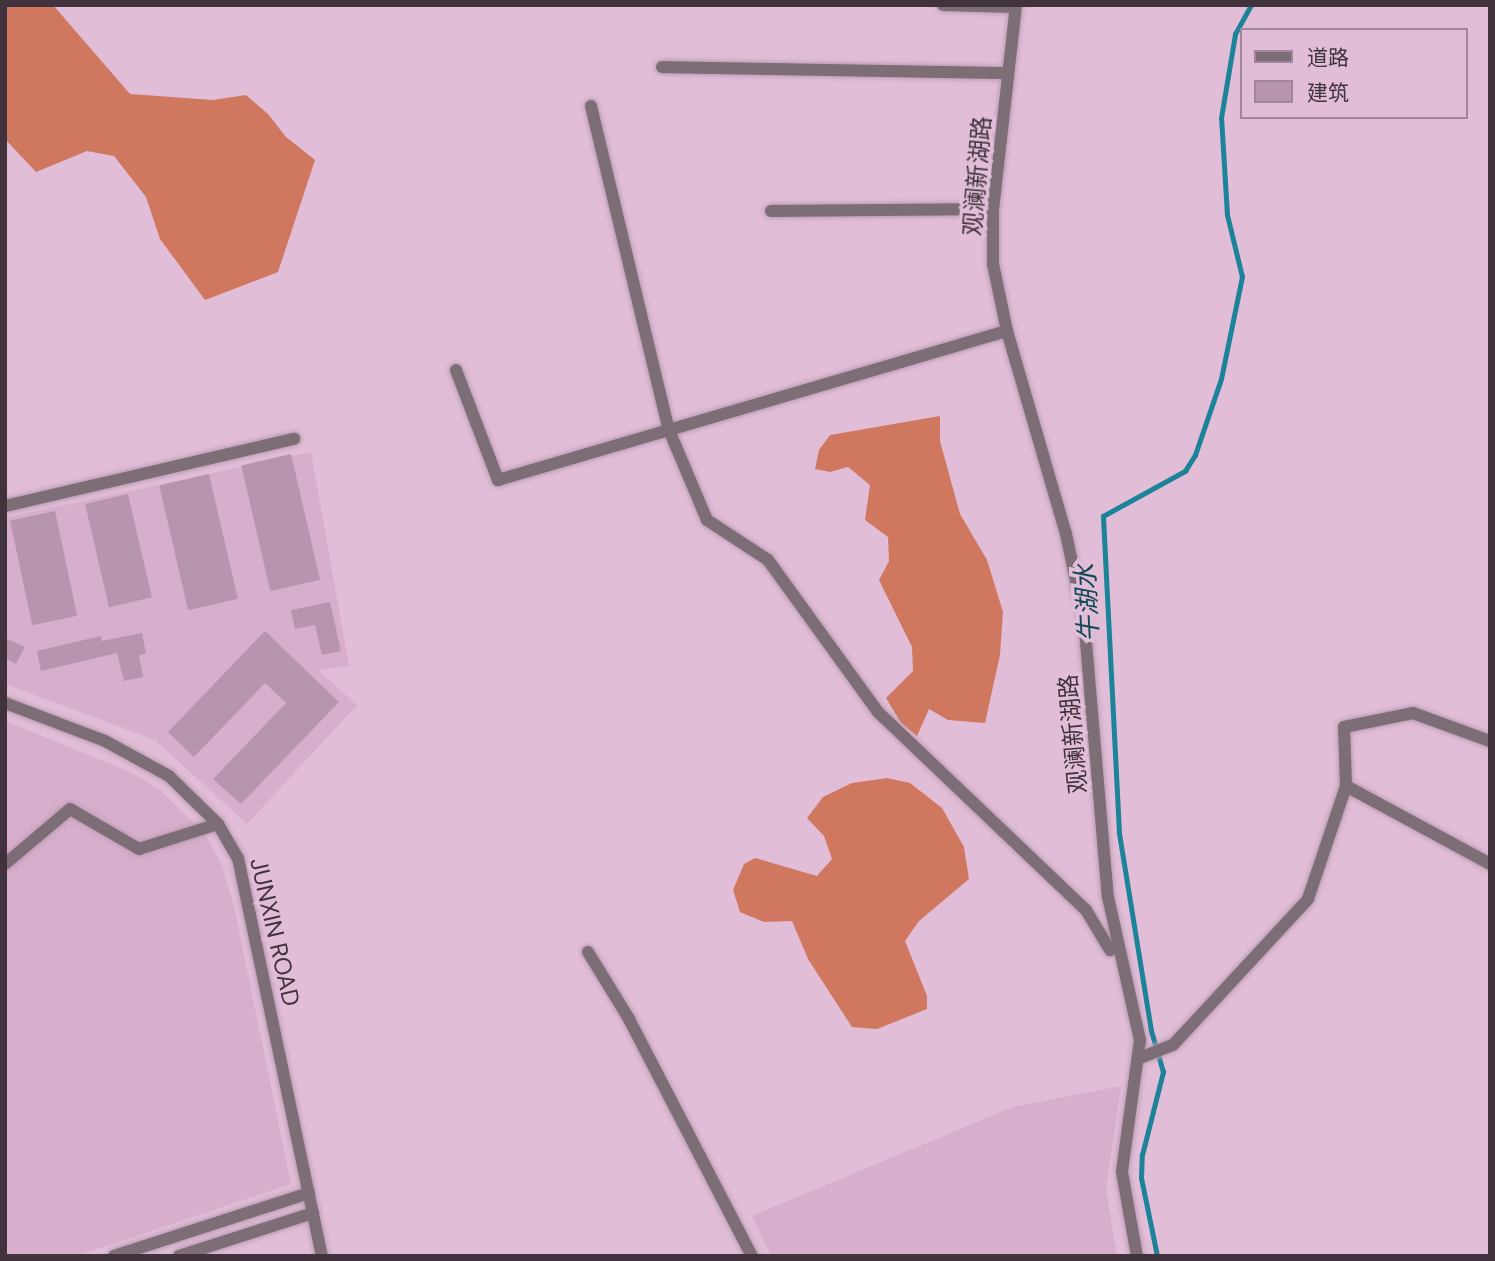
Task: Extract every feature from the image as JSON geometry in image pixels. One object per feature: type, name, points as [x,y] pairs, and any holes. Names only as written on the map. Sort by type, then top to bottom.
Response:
[{"type":"street","points":[[943,5],[1015,6]]},
{"type":"street","name":"观澜新湖路","points":[[1015,6],[993,209],[993,264],[1007,331],[1077,577],[1108,897],[1145,1056],[1123,1151],[1125,1198],[1137,1256]]},
{"type":"street","points":[[662,67],[1008,73]]},
{"type":"street","points":[[591,106],[668,430],[707,520],[768,560],[878,712],[1086,910],[1110,950]]},
{"type":"street","points":[[771,211],[993,209]]},
{"type":"street","points":[[456,370],[498,480],[1007,331]]},
{"type":"street","points":[[5,506],[295,439]]},
{"type":"street","name":"JUNXIN ROAD","points":[[5,703],[136,756],[169,776],[218,824],[238,858],[252,907],[321,1256]]},
{"type":"street","points":[[1145,1056],[1173,1045],[1308,899],[1346,786],[1344,727],[1413,713],[1490,741]]},
{"type":"street","points":[[1346,786],[1490,864]]},
{"type":"street","points":[[5,864],[70,809],[139,849],[218,824]]},
{"type":"street","points":[[588,952],[629,1019],[752,1256]]},
{"type":"street","points":[[114,1256],[309,1194]]},
{"type":"street","points":[[179,1256],[313,1213]]},
{"type":"shaded area","points":[[5,5],[53,5],[130,94],[213,100],[246,95],[268,114],[286,137],[315,160],[278,272],[205,300],[160,239],[146,197],[114,156],[87,151],[36,172],[5,139]]},
{"type":"shaded area","points":[[940,416],[940,441],[960,514],[987,560],[1003,612],[1000,655],[985,723],[948,720],[929,709],[917,736],[901,723],[886,698],[913,671],[912,647],[879,580],[889,561],[888,537],[865,520],[870,485],[848,467],[830,472],[815,469],[819,450],[830,435]]},
{"type":"shaded area","points":[[311,452],[349,666],[318,670],[357,705],[247,824],[155,740],[5,684],[5,518]]},
{"type":"shaded area","points":[[5,721],[128,771],[159,789],[205,834],[222,865],[235,911],[291,1184],[76,1256],[5,1256]]},
{"type":"shaded area","points":[[887,778],[910,783],[942,808],[964,847],[969,879],[919,921],[905,941],[927,996],[927,1009],[877,1029],[852,1027],[808,959],[792,921],[764,922],[740,912],[733,890],[744,864],[755,858],[817,876],[832,859],[824,836],[807,818],[823,797],[852,783]]},
{"type":"shaded area","points":[[1121,1086],[1106,1189],[1117,1256],[771,1256],[752,1216],[1013,1107]]},
{"type":"building","points":[[291,454],[320,580],[270,591],[241,465]]},
{"type":"building","points":[[209,474],[238,599],[188,610],[159,485]]},
{"type":"building","points":[[128,494],[152,597],[109,607],[85,504]]},
{"type":"building","points":[[55,511],[77,616],[32,625],[10,521]]},
{"type":"building","points":[[330,602],[341,651],[322,655],[315,625],[295,629],[291,610]]},
{"type":"building","points":[[265,631],[339,702],[241,804],[213,779],[286,703],[265,683],[194,757],[168,732]]},
{"type":"building","points":[[142,633],[146,654],[139,655],[143,677],[124,681],[117,653],[41,671],[37,651],[101,636],[102,641]]},
{"type":"building","points":[[5,638],[25,647],[16,664],[5,658]]},
{"type":"waterway","name":"牛湖水","points":[[1157,1256],[1141,1178],[1142,1155],[1163,1072],[1151,1031],[1119,833],[1103,516],[1185,471],[1195,455],[1221,379],[1242,277],[1227,215],[1221,118],[1235,34],[1251,5]]}]
